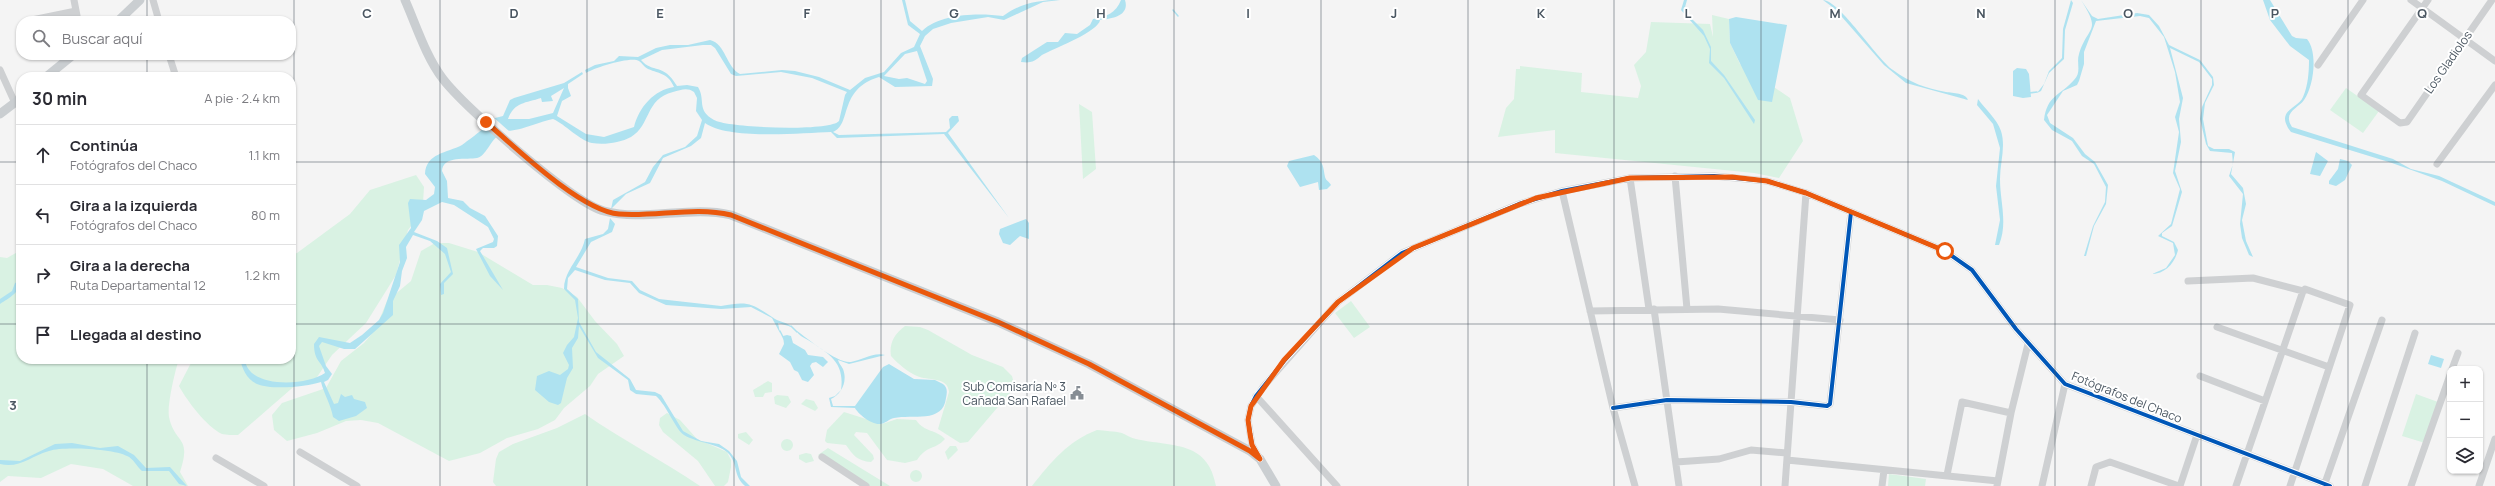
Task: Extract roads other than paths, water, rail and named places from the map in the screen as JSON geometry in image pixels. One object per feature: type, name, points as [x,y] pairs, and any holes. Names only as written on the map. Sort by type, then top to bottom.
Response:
[{"type":"main road","points":[[123,16],[140,0]]},
{"type":"main road","points":[[405,0],[442,78],[486,122],[576,197],[604,211],[619,214],[710,212],[731,215],[998,322],[1078,359],[1250,451],[1260,459],[1276,486]]},
{"type":"main road","points":[[52,72],[66,60]]},
{"type":"main road","points":[[0,114],[16,102]]},
{"type":"street","points":[[74,0],[77,16]]},
{"type":"street","points":[[153,0],[158,16]]},
{"type":"street","points":[[2318,65],[2363,0]]},
{"type":"street","points":[[2411,0],[2495,61]]},
{"type":"street","points":[[2422,8],[2428,0]]},
{"type":"street","name":"Los Gladiolos","points":[[2422,8],[2361,95],[2403,124],[2492,0]]},
{"type":"street","points":[[52,16],[76,11]]},
{"type":"street","points":[[171,60],[174,72]]},
{"type":"street","points":[[0,70],[16,97]]},
{"type":"street","points":[[2437,164],[2495,85]]},
{"type":"street","points":[[1675,176],[1687,309]]},
{"type":"street","name":"Fotógrafos del Chaco","points":[[1260,459],[1252,445],[1248,420],[1251,406],[1256,396],[1284,360],[1338,302],[1402,254],[1519,204],[1562,191],[1630,178],[1675,176],[1737,177],[1767,181],[1806,193],[1926,242],[1969,266],[2004,315],[2028,344],[2067,385],[2326,485]]},
{"type":"street","points":[[1630,178],[1667,400],[1679,486]]},
{"type":"street","points":[[1562,191],[1613,408],[1635,486]]},
{"type":"street","points":[[1785,486],[1806,193]]},
{"type":"street","points":[[1613,408],[1667,400],[1791,402],[1827,406],[1830,404],[1851,212]]},
{"type":"street","points":[[2188,281],[2253,278],[2303,291],[2305,289],[2350,305],[2290,486]]},
{"type":"street","points":[[2236,486],[2281,351],[2303,291]]},
{"type":"street","points":[[1590,311],[1718,308],[1840,320]]},
{"type":"street","points":[[2326,485],[2382,320]]},
{"type":"street","points":[[2217,327],[2329,367]]},
{"type":"street","points":[[2365,486],[2415,333]]},
{"type":"street","points":[[1676,462],[1719,459],[1752,450],[1787,457],[1884,470],[1947,475],[1998,483],[2011,413],[2028,344]]},
{"type":"street","points":[[2453,366],[2458,353]]},
{"type":"street","points":[[2200,376],[2265,401]]},
{"type":"street","points":[[2411,486],[2447,384]]},
{"type":"street","points":[[2042,486],[2067,385]]},
{"type":"street","points":[[2047,486],[2067,385]]},
{"type":"street","points":[[1256,396],[1337,486]]},
{"type":"street","points":[[1947,475],[1962,402],[2011,413]]},
{"type":"street","points":[[2091,486],[2096,467],[2110,462],[2179,486],[2197,436]]},
{"type":"street","points":[[2478,486],[2495,440]]},
{"type":"street","points":[[300,452],[357,486]]},
{"type":"street","points":[[822,457],[866,486]]},
{"type":"street","points":[[216,458],[264,486]]},
{"type":"street","points":[[1882,486],[1884,470]]},
{"type":"water","points":[[902,0],[905,0],[910,21],[922,31],[930,25],[950,18],[972,15],[1003,16],[1016,8],[1030,3],[1060,0],[1043,2],[1004,20],[988,17],[951,23],[933,29],[925,36],[920,46],[933,79],[932,86],[895,87],[879,77],[866,83],[857,90],[851,98],[839,128],[833,132],[839,135],[946,132],[950,128],[949,119],[952,116],[958,116],[959,121],[948,133],[1009,218],[944,134],[837,138],[831,132],[747,134],[730,132],[705,123],[701,138],[691,146],[663,158],[650,183],[626,194],[611,209],[613,200],[645,182],[653,167],[663,155],[685,147],[697,136],[702,120],[696,111],[697,98],[694,92],[684,89],[664,95],[657,100],[637,132],[631,137],[622,141],[607,144],[587,142],[553,119],[508,131],[502,129],[491,119],[503,116],[510,100],[564,83],[582,72],[583,74],[568,84],[571,96],[562,101],[557,116],[586,134],[604,137],[634,127],[636,120],[648,101],[660,92],[674,87],[672,82],[666,76],[648,69],[639,61],[635,60],[612,63],[586,73],[585,70],[595,65],[614,61],[619,56],[638,57],[656,48],[670,45],[688,45],[710,40],[719,46],[735,71],[740,74],[782,70],[795,71],[819,77],[850,90],[865,78],[884,72],[901,53],[914,47],[920,34],[908,25]],"holes":[[[711,45],[715,48],[731,74],[736,76],[781,72],[812,78],[847,92],[839,121],[818,127],[778,128],[738,125],[714,120],[708,116],[703,109],[698,87],[687,85],[677,86],[663,71],[650,67],[641,60],[662,50]],[[917,51],[927,81],[925,84],[907,78],[899,79],[884,76],[905,54]],[[564,88],[553,113],[529,119],[508,119],[517,106],[541,98],[542,102],[553,101],[551,96]]]},
{"type":"water","points":[[1121,0],[1125,0],[1126,5],[1125,10],[1119,16],[1100,20],[1093,29],[1085,34],[1035,60],[1021,62],[1022,58],[1047,42],[1058,42],[1065,33],[1077,34],[1090,25],[1093,19],[1110,14]]},
{"type":"water","points":[[1684,0],[1687,0],[1684,11],[1703,30],[1711,47],[1711,61],[1724,75],[1755,120],[1754,124],[1724,78],[1709,63],[1710,49],[1704,36],[1681,10]]},
{"type":"water","points":[[1823,0],[1838,9],[1886,64],[1899,75],[1925,87],[1965,96],[1968,100],[1906,83],[1884,65],[1835,9]]},
{"type":"water","points":[[2071,0],[2073,3],[2065,30],[2064,59],[2049,73],[2041,91],[2037,93],[2044,84],[2049,71],[2062,58],[2063,29]]},
{"type":"water","points":[[2081,0],[2092,16],[2098,19],[2137,13],[2149,15],[2159,26],[2169,45],[2200,60],[2213,77],[2214,85],[2205,103],[2203,119],[2208,146],[2214,149],[2229,149],[2235,152],[2233,163],[2232,153],[2210,151],[2206,144],[2200,119],[2202,107],[2212,85],[2212,79],[2199,62],[2170,48],[2183,98],[2179,119],[2181,142],[2175,171],[2182,192],[2172,226],[2162,233],[2162,236],[2174,242],[2178,250],[2177,255],[2169,267],[2157,274],[2152,274],[2166,268],[2175,255],[2173,243],[2158,236],[2171,224],[2180,189],[2173,173],[2179,132],[2175,117],[2180,102],[2175,72],[2164,37],[2149,18],[2140,16],[2096,21],[2084,52],[2084,64],[2077,85],[2063,91],[2047,115],[2050,123],[2073,138],[2085,154],[2095,162],[2108,185],[2106,204],[2094,226],[2086,256],[2084,256],[2093,226],[2105,202],[2106,187],[2094,164],[2082,156],[2072,141],[2052,130],[2044,120],[2048,105],[2078,74],[2078,57],[2092,24],[2091,18]]},
{"type":"water","points":[[2263,0],[2270,0],[2292,36],[2307,39],[2313,52],[2314,60],[2310,86],[2302,103],[2290,114],[2289,122],[2292,127],[2393,159],[2411,169],[2439,176],[2495,202],[2495,206],[2442,181],[2392,163],[2291,132],[2286,125],[2286,114],[2303,97],[2308,79],[2309,60],[2290,46],[2270,20]]},
{"type":"water","points":[[1736,17],[1787,25],[1772,102],[1758,100],[1730,43],[1729,19]]},
{"type":"water","points":[[2017,68],[2026,69],[2029,74],[2031,97],[2023,98],[2013,96],[2013,71]]},
{"type":"water","points":[[1978,99],[1997,122],[2001,131],[2003,143],[2000,188],[2003,212],[2003,229],[1999,245],[1995,245],[2000,220],[1996,186],[2000,148],[1993,124],[1977,105]]},
{"type":"water","points":[[487,126],[498,136],[480,157],[451,160],[446,162],[442,171],[447,181],[448,198],[463,201],[470,208],[485,216],[498,236],[497,246],[494,248],[483,248],[480,251],[503,290],[490,276],[476,249],[493,242],[494,239],[488,227],[454,205],[442,202],[424,211],[422,220],[414,232],[437,241],[447,248],[453,274],[444,283],[444,294],[441,295],[440,284],[451,272],[445,254],[430,241],[413,235],[406,247],[407,258],[402,271],[400,286],[393,301],[393,315],[355,349],[344,349],[322,342],[319,346],[326,366],[332,374],[328,380],[324,382],[334,404],[338,403],[341,394],[345,397],[352,395],[354,399],[365,402],[367,408],[356,416],[339,421],[333,417],[321,382],[298,386],[271,387],[257,384],[250,380],[242,364],[246,364],[248,369],[256,376],[266,380],[279,382],[305,381],[325,373],[314,350],[314,344],[319,337],[350,343],[379,320],[383,313],[400,262],[399,245],[411,228],[408,203],[410,199],[426,200],[434,194],[435,187],[425,174],[426,167],[433,158],[462,145]]},
{"type":"water","points":[[2316,152],[2328,161],[2320,176],[2310,174]]},
{"type":"water","points":[[1314,155],[1321,162],[1325,178],[1331,185],[1327,189],[1319,190],[1318,182],[1300,187],[1287,166],[1289,161]]},
{"type":"water","points":[[2340,159],[2348,161],[2352,165],[2345,180],[2336,186],[2329,184],[2329,181],[2338,169]]},
{"type":"water","points":[[2233,165],[2231,174],[2243,188],[2246,204],[2242,220],[2246,241],[2253,257],[2249,255],[2242,238],[2240,224],[2243,194],[2229,176]]},
{"type":"water","points":[[610,218],[615,224],[612,232],[591,242],[576,267],[608,278],[632,281],[640,290],[659,299],[721,306],[738,304],[750,305],[792,327],[778,323],[780,333],[772,318],[751,307],[721,309],[666,305],[639,293],[630,283],[605,280],[575,270],[568,278],[567,289],[578,299],[579,322],[596,352],[630,379],[636,390],[655,392],[661,395],[683,431],[701,441],[719,444],[729,451],[737,461],[741,477],[750,486],[745,486],[741,482],[734,462],[729,454],[720,448],[684,435],[656,396],[636,394],[630,390],[628,380],[598,358],[579,326],[578,338],[572,348],[573,368],[567,378],[561,403],[558,405],[549,402],[535,390],[537,376],[549,371],[560,375],[568,369],[569,365],[563,353],[567,345],[574,337],[578,318],[575,300],[564,289],[565,282],[585,239],[603,234],[608,229]]},
{"type":"water","points":[[1026,219],[1029,223],[1029,239],[1020,236],[1010,245],[1003,243],[999,234],[1000,229]]},
{"type":"water","points":[[15,283],[16,292],[0,304],[0,299],[12,291]]},
{"type":"water","points":[[797,331],[822,350],[798,334]]},
{"type":"water","points":[[783,336],[791,336],[793,343],[805,350],[808,355],[823,357],[828,362],[823,367],[816,362],[812,363],[810,366],[814,375],[808,382],[802,380],[790,362],[779,354],[784,344]]},
{"type":"water","points":[[823,350],[845,362],[851,362],[881,354],[885,355],[849,364],[838,360],[843,369],[845,378],[841,390],[842,380],[838,366]]},
{"type":"water","points":[[2431,355],[2444,359],[2441,368],[2428,364]]},
{"type":"water","points":[[889,364],[914,379],[935,380],[945,386],[947,392],[944,406],[939,412],[933,415],[894,418],[884,423],[877,424],[866,419],[855,408],[831,407],[829,398],[835,396],[841,390],[835,397],[831,399],[833,406],[855,406],[883,367]]},
{"type":"water","points":[[72,443],[100,448],[118,446],[134,455],[146,468],[170,467],[187,486],[179,484],[169,471],[142,471],[129,457],[100,450],[56,449],[13,465],[0,464],[0,460],[20,461],[55,444]]},
{"type":"waterway","points":[[1173,10],[1178,16]]},
{"type":"waterway","points":[[2029,93],[2037,92]]},
{"type":"waterway","points":[[791,326],[797,332]]},
{"type":"waterway","points":[[780,331],[784,339]]},
{"type":"place","name":"Sub Comisaría Nº 3 Cañada San Rafael","points":[[1077,393]]}]
